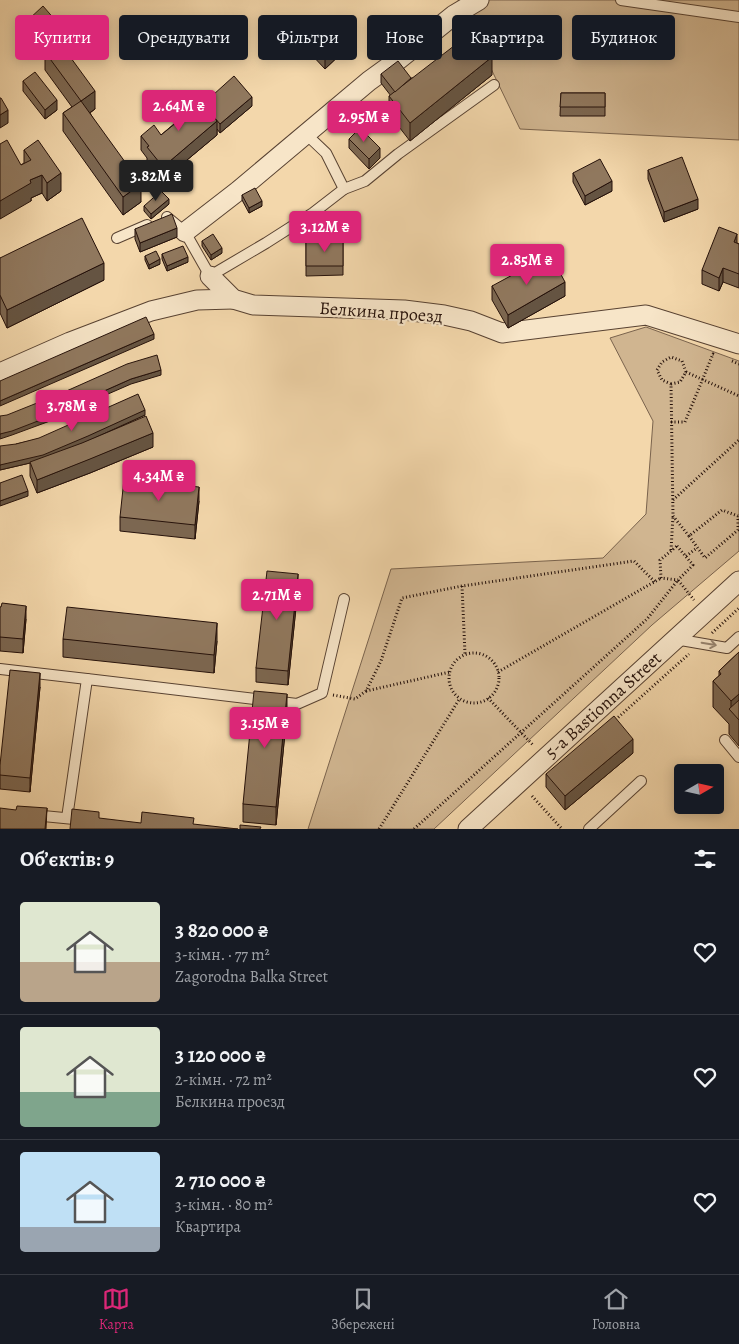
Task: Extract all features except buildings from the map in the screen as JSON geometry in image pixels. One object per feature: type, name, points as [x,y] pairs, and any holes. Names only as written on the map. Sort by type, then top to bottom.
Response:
[{"type":"street","points":[[185,232],[238,191],[369,81],[454,15],[479,0]]},
{"type":"street","points":[[210,276],[233,299]]},
{"type":"street","name":"Белкина проезд","points":[[0,373],[70,342],[151,311],[197,300],[233,299],[253,305],[404,310],[444,315],[471,321],[502,333],[646,315],[735,352]]},
{"type":"street","name":"5-a Bastionna Street","points":[[468,829],[739,581]]},
{"type":"lane","points":[[621,0],[739,17]]},
{"type":"lane","points":[[116,238],[166,217],[185,232],[210,276],[313,213],[344,189],[365,181],[398,154],[494,85]]},
{"type":"lane","points":[[306,134],[326,152],[344,189]]},
{"type":"lane","points":[[0,669],[298,704],[322,693],[344,599]]},
{"type":"lane","points":[[675,639],[727,648],[739,637]]},
{"type":"lane","points":[[67,818],[87,679]]},
{"type":"lane","points":[[725,740],[739,757]]},
{"type":"lane","points":[[589,829],[641,781]]},
{"type":"lane","points":[[19,814],[84,820]]},
{"type":"path","points":[[735,352],[739,364]]},
{"type":"path","points":[[671,422],[685,422],[713,354],[722,358]]},
{"type":"path","points":[[686,372],[680,382],[671,384],[662,380],[658,370],[662,362],[671,357],[682,361],[686,372],[739,396]]},
{"type":"path","points":[[671,384],[673,516],[671,551]]},
{"type":"path","points":[[672,500],[739,440]]},
{"type":"path","points":[[673,516],[705,558],[738,530],[738,516],[722,510],[689,536]]},
{"type":"path","points":[[414,829],[647,619],[678,580],[693,565],[677,546],[660,560],[662,578]]},
{"type":"path","points":[[686,556],[697,548]]},
{"type":"path","points":[[366,691],[381,661],[402,598],[462,586],[634,561],[655,582]]},
{"type":"path","points":[[498,672],[662,578],[678,580],[697,604]]},
{"type":"path","points":[[462,586],[465,654]]},
{"type":"path","points":[[612,723],[739,608]]},
{"type":"path","points":[[465,654],[482,654],[495,664],[498,672],[499,680],[493,693],[488,698],[474,702],[460,698],[454,693],[449,679],[453,664],[465,654]]},
{"type":"path","points":[[322,693],[355,699],[366,691],[450,672]]},
{"type":"path","points":[[379,829],[460,698]]},
{"type":"path","points":[[488,698],[537,749]]},
{"type":"path","points":[[532,796],[562,829]]},
{"type":"shaded area","points":[[458,0],[739,0],[739,140],[520,129],[487,60],[562,60],[562,15],[465,15]]},
{"type":"shaded area","points":[[646,327],[739,361],[739,551],[652,625],[434,829],[308,829],[391,569],[603,558],[646,514],[653,421],[610,338]]}]
